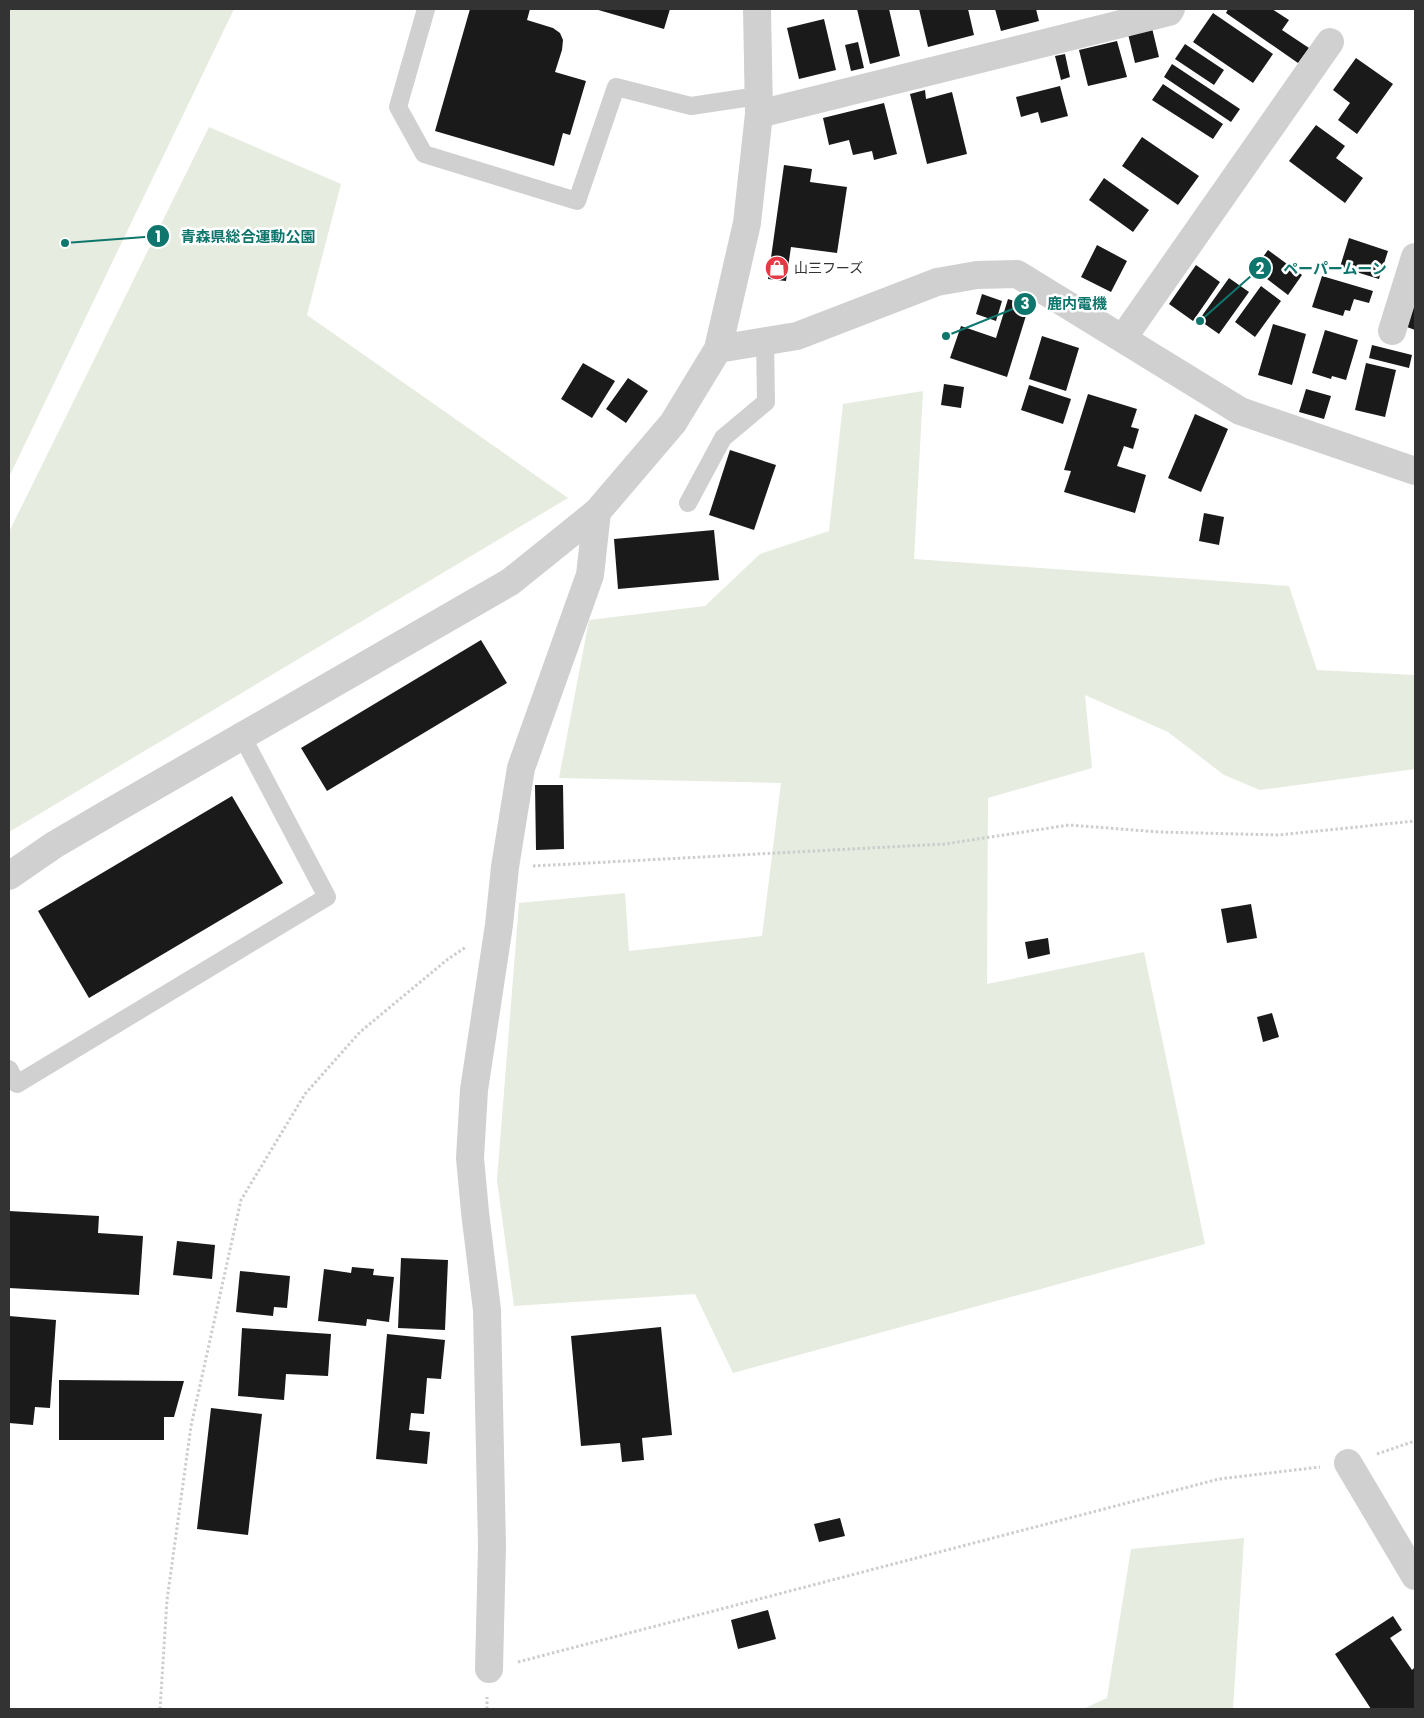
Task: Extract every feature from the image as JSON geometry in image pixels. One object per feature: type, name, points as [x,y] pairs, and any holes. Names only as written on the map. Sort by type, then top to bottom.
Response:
[{"type":"street","points":[[9,876],[54,845],[510,582],[596,512],[673,423],[718,349],[747,223],[758,105],[756,9]]},
{"type":"street","points":[[758,105],[1169,12],[1171,9]]},
{"type":"street","points":[[1124,338],[1330,42]]},
{"type":"street","points":[[1392,331],[1415,257]]},
{"type":"street","points":[[718,349],[797,336],[937,282],[977,275],[1017,274],[1240,411],[1415,471]]},
{"type":"street","points":[[489,1669],[492,1546],[487,1310],[474,1212],[470,1158],[474,1090],[499,925],[505,867],[522,768],[590,575],[596,512]]},
{"type":"street","points":[[1348,1464],[1415,1576]]},
{"type":"lane","points":[[426,9],[398,107],[424,154],[578,201],[616,87],[690,106],[758,105]]},
{"type":"lane","points":[[688,503],[723,438],[766,402],[765,341]]},
{"type":"lane","points":[[9,1069],[17,1084],[327,897],[242,736]]},
{"type":"path","points":[[505,867],[945,844],[1069,825],[1158,832],[1279,835],[1415,821]]},
{"type":"path","points":[[160,1709],[167,1600],[191,1426],[241,1200],[305,1094],[360,1032],[448,959],[499,925]]},
{"type":"path","points":[[489,1669],[1219,1479],[1348,1464],[1415,1441]]},
{"type":"shaded area","points":[[9,9],[234,9],[9,477]]},
{"type":"shaded area","points":[[209,127],[341,184],[307,315],[568,498],[9,832],[9,532]]},
{"type":"shaded area","points":[[923,391],[914,559],[1289,586],[1317,670],[1415,675],[1415,769],[1260,790],[1224,775],[1168,732],[1085,695],[1092,768],[988,798],[987,984],[1144,952],[1205,1244],[733,1373],[695,1294],[514,1306],[497,1180],[519,903],[625,893],[629,951],[762,936],[781,783],[559,778],[589,620],[705,606],[760,554],[829,531],[843,404]]},
{"type":"shaded area","points":[[1244,1538],[1233,1709],[1083,1709],[1107,1698],[1131,1549]]},
{"type":"building","points":[[470,9],[530,9],[527,20],[553,28],[560,33],[563,40],[555,72],[586,81],[570,135],[563,133],[554,166],[435,131]]},
{"type":"building","points":[[595,9],[670,9],[664,29]]},
{"type":"building","points":[[857,9],[889,9],[900,56],[870,64]]},
{"type":"building","points":[[919,9],[968,9],[974,35],[928,47]]},
{"type":"building","points":[[995,9],[1036,9],[1039,21],[1001,31]]},
{"type":"building","points":[[1228,9],[1272,9],[1289,20],[1282,30],[1309,48],[1298,63],[1226,13]]},
{"type":"building","points":[[1213,13],[1273,54],[1253,83],[1193,42]]},
{"type":"building","points":[[824,19],[836,70],[799,79],[787,28]]},
{"type":"building","points":[[1152,28],[1159,57],[1135,63],[1128,34]]},
{"type":"building","points":[[1117,41],[1127,77],[1088,86],[1079,50]]},
{"type":"building","points":[[858,42],[864,68],[851,71],[845,45]]},
{"type":"building","points":[[1185,44],[1224,70],[1214,85],[1175,59]]},
{"type":"building","points":[[1065,54],[1070,77],[1061,80],[1055,56]]},
{"type":"building","points":[[1356,58],[1393,84],[1357,134],[1338,120],[1350,103],[1333,90]]},
{"type":"building","points":[[1172,64],[1240,109],[1231,122],[1164,77]]},
{"type":"building","points":[[1163,84],[1223,124],[1213,139],[1152,100]]},
{"type":"building","points":[[1060,86],[1068,116],[1041,123],[1038,112],[1021,117],[1016,97]]},
{"type":"building","points":[[925,90],[926,99],[952,92],[967,154],[927,164],[910,94]]},
{"type":"building","points":[[884,103],[897,154],[874,160],[872,151],[853,155],[849,140],[829,145],[823,118]]},
{"type":"building","points":[[1316,125],[1345,146],[1336,158],[1363,178],[1345,203],[1289,161]]},
{"type":"building","points":[[1142,137],[1199,176],[1178,205],[1122,166]]},
{"type":"building","points":[[784,165],[812,169],[810,182],[847,187],[837,253],[791,247],[786,281],[768,279]]},
{"type":"building","points":[[1104,178],[1149,210],[1133,232],[1089,200]]},
{"type":"building","points":[[1349,238],[1388,251],[1379,279],[1340,267]]},
{"type":"building","points":[[1097,245],[1127,261],[1111,292],[1081,277]]},
{"type":"building","points":[[1268,250],[1302,275],[1288,295],[1254,269]]},
{"type":"building","points":[[1196,265],[1220,282],[1193,321],[1169,304]]},
{"type":"building","points":[[1322,276],[1373,291],[1369,303],[1354,299],[1350,311],[1345,310],[1343,316],[1312,307]]},
{"type":"building","points":[[1229,278],[1249,292],[1219,334],[1199,320]]},
{"type":"building","points":[[1261,286],[1281,301],[1255,337],[1235,322]]},
{"type":"building","points":[[982,294],[1002,301],[996,321],[976,314]]},
{"type":"building","points":[[1008,299],[1029,306],[1007,377],[950,358],[961,326],[996,338]]},
{"type":"building","points":[[1415,299],[1415,330],[1407,327]]},
{"type":"building","points":[[1273,324],[1306,334],[1292,385],[1258,375]]},
{"type":"building","points":[[1325,330],[1358,340],[1346,380],[1332,376],[1331,379],[1312,373]]},
{"type":"building","points":[[1042,336],[1079,348],[1066,391],[1029,379]]},
{"type":"building","points":[[1372,345],[1412,355],[1409,368],[1369,358]]},
{"type":"building","points":[[583,363],[615,381],[592,418],[561,399]]},
{"type":"building","points":[[1366,363],[1396,370],[1385,417],[1355,410]]},
{"type":"building","points":[[628,378],[648,391],[626,423],[606,409]]},
{"type":"building","points":[[944,384],[964,387],[961,408],[941,405]]},
{"type":"building","points":[[1029,385],[1071,399],[1063,424],[1021,410]]},
{"type":"building","points":[[1306,389],[1331,396],[1324,419],[1299,412]]},
{"type":"building","points":[[1088,394],[1137,409],[1131,427],[1139,429],[1133,449],[1124,446],[1117,466],[1146,475],[1135,513],[1064,492],[1071,471],[1064,470]]},
{"type":"building","points":[[1195,414],[1228,429],[1201,492],[1168,478]]},
{"type":"building","points":[[730,450],[776,465],[754,530],[709,515]]},
{"type":"building","points":[[1204,513],[1224,517],[1219,545],[1199,541]]},
{"type":"building","points":[[714,530],[719,580],[618,589],[614,539]]},
{"type":"building","points":[[481,640],[507,683],[327,791],[301,748]]},
{"type":"building","points":[[535,785],[563,785],[564,849],[536,850]]},
{"type":"building","points":[[232,796],[283,883],[89,998],[38,911]]},
{"type":"building","points":[[1251,904],[1257,938],[1227,943],[1221,909]]},
{"type":"building","points":[[1048,938],[1050,954],[1028,959],[1025,942]]},
{"type":"building","points":[[1272,1013],[1279,1037],[1263,1042],[1257,1017]]},
{"type":"building","points":[[9,1211],[99,1216],[98,1233],[143,1236],[139,1295],[9,1288]]},
{"type":"building","points":[[177,1241],[215,1245],[212,1279],[173,1275]]},
{"type":"building","points":[[401,1258],[448,1260],[445,1330],[398,1328]]},
{"type":"building","points":[[352,1267],[374,1269],[373,1275],[394,1277],[389,1322],[367,1319],[366,1326],[318,1321],[324,1269],[351,1273]]},
{"type":"building","points":[[240,1271],[290,1276],[287,1308],[274,1307],[273,1316],[236,1312]]},
{"type":"building","points":[[9,1316],[56,1320],[50,1408],[35,1407],[33,1425],[9,1423]]},
{"type":"building","points":[[661,1327],[672,1435],[642,1438],[644,1460],[622,1462],[620,1443],[581,1446],[571,1336]]},
{"type":"building","points":[[242,1328],[331,1334],[328,1376],[286,1374],[284,1400],[238,1396]]},
{"type":"building","points":[[387,1334],[445,1340],[441,1379],[427,1378],[424,1414],[411,1413],[409,1430],[430,1432],[427,1464],[376,1459]]},
{"type":"building","points":[[59,1380],[184,1381],[174,1417],[164,1417],[164,1440],[59,1440]]},
{"type":"building","points":[[211,1408],[262,1414],[248,1535],[197,1529]]},
{"type":"building","points":[[840,1518],[845,1536],[819,1542],[814,1524]]},
{"type":"building","points":[[768,1610],[776,1639],[738,1649],[731,1620]]},
{"type":"building","points":[[1393,1616],[1402,1630],[1390,1638],[1412,1670],[1415,1667],[1415,1709],[1371,1709],[1335,1654]]},
{"type":"place","name":"青森県総合運動公園","points":[[65,243]]},
{"type":"place","name":"山三フーズ","points":[[777,268]]},
{"type":"place","name":"ペーパームーン","points":[[1200,321]]},
{"type":"place","name":"鹿内電機","points":[[946,336]]}]
